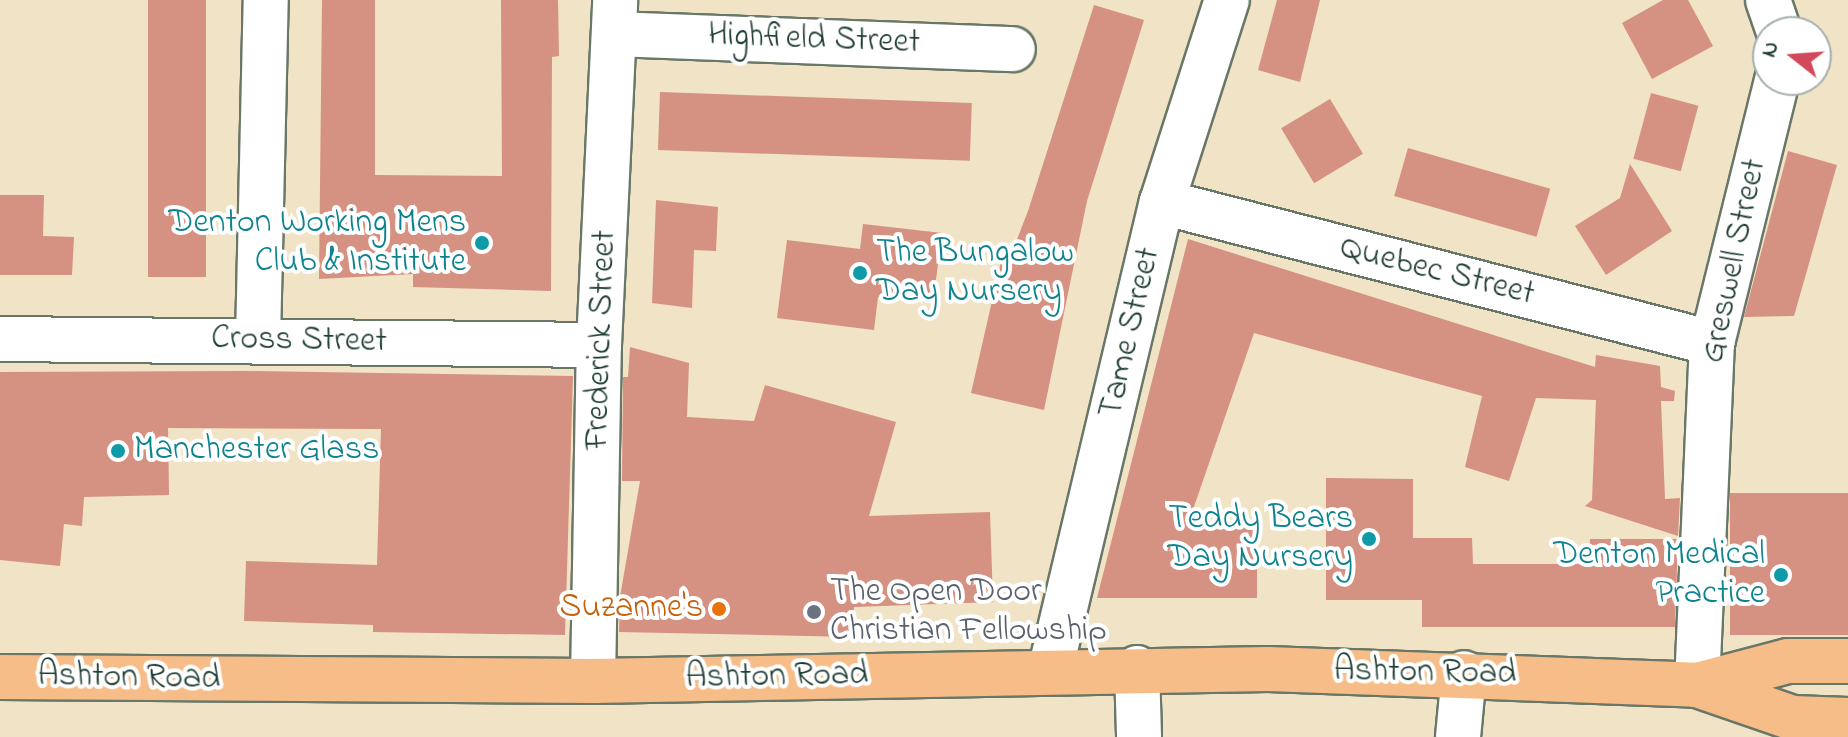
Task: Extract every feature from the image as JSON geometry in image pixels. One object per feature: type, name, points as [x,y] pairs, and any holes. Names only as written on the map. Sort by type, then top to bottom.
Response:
[{"type":"highway","name":"Ashton Road","points":[[1697,685],[1788,661],[1848,661]]},
{"type":"highway","name":"Ashton Road","points":[[0,677],[593,681],[1137,668],[1464,673],[1697,685],[1793,718],[1848,720]]},
{"type":"street","points":[[258,340],[266,0]]},
{"type":"street","name":"Tame Street","points":[[1050,671],[1162,202],[1227,0]]},
{"type":"street","name":"Highfield Street","points":[[615,17],[1013,49]]},
{"type":"street","name":"Frederick Street","points":[[593,681],[599,345],[615,17]]},
{"type":"street","name":"Greswell Street","points":[[1697,685],[1712,343],[1773,96]]},
{"type":"street","name":"Quebec Street","points":[[1162,202],[1712,343]]},
{"type":"street","name":"Cross Street","points":[[0,339],[599,345]]},
{"type":"street","points":[[1137,668],[1139,737]]},
{"type":"street","points":[[1458,737],[1464,673]]},
{"type":"building","points":[[148,0],[206,0],[206,277],[148,277]]},
{"type":"building","points":[[322,0],[375,0],[375,175],[502,176],[501,0],[558,0],[559,56],[552,57],[551,291],[413,287],[413,274],[319,279]]},
{"type":"building","points":[[1277,0],[1320,0],[1300,82],[1258,70]]},
{"type":"building","points":[[1663,0],[1688,0],[1713,46],[1652,79],[1622,23]]},
{"type":"building","points":[[1094,5],[1144,20],[1087,201],[1044,410],[971,393],[1003,253],[1011,255],[1028,211]]},
{"type":"building","points":[[660,92],[972,103],[970,161],[658,150]]},
{"type":"building","points":[[1651,93],[1698,106],[1681,171],[1633,159]]},
{"type":"building","points":[[1330,99],[1363,154],[1314,183],[1281,128]]},
{"type":"building","points":[[1408,148],[1550,189],[1536,237],[1394,196]]},
{"type":"building","points":[[1788,151],[1837,165],[1794,316],[1744,317]]},
{"type":"building","points":[[1630,164],[1672,231],[1606,275],[1575,226],[1620,198]]},
{"type":"building","points":[[0,195],[44,195],[43,236],[74,237],[72,275],[0,275]]},
{"type":"building","points":[[656,200],[718,207],[716,251],[694,250],[692,308],[652,303]]},
{"type":"building","name":"The Bungalow Day Nursery","points":[[863,224],[942,233],[934,295],[896,290],[895,298],[878,297],[874,330],[777,318],[787,240],[860,249]]},
{"type":"building","points":[[1188,239],[1595,367],[1596,355],[1660,366],[1661,387],[1675,391],[1674,401],[1661,401],[1665,499],[1680,498],[1678,536],[1585,506],[1592,500],[1596,400],[1536,398],[1509,481],[1465,467],[1482,396],[1254,333],[1188,524],[1257,524],[1257,598],[1097,598]]},
{"type":"building","points":[[630,347],[689,363],[687,417],[754,421],[765,385],[896,422],[869,516],[990,512],[993,602],[854,607],[852,637],[619,632],[620,597],[640,481],[622,481],[623,377],[628,377]]},
{"type":"building","points":[[246,371],[573,376],[565,635],[373,632],[373,625],[244,621],[246,561],[377,565],[381,429],[168,428],[169,495],[84,497],[82,526],[64,524],[60,566],[0,560],[0,372]]},
{"type":"building","points":[[1326,478],[1413,479],[1413,538],[1472,538],[1473,564],[1589,564],[1590,539],[1678,539],[1675,627],[1422,627],[1422,600],[1326,600]]},
{"type":"building","name":"Denton Medical Practice","points":[[1730,493],[1848,493],[1848,635],[1730,635]]},
{"type":"place","name":"Denton Working Mens Club & Institute","points":[[482,243]]},
{"type":"place","name":"The Bungalow Day Nursery","points":[[860,273]]},
{"type":"place","name":"Manchester Glass","points":[[118,451]]},
{"type":"place","name":"Teddy Bears Day Nursery","points":[[1369,539]]},
{"type":"place","name":"Denton Medical Practice","points":[[1781,575]]},
{"type":"place","name":"Suzanne's","points":[[719,609]]},
{"type":"place","name":"The Open Door Christian Fellowship","points":[[814,612]]}]
